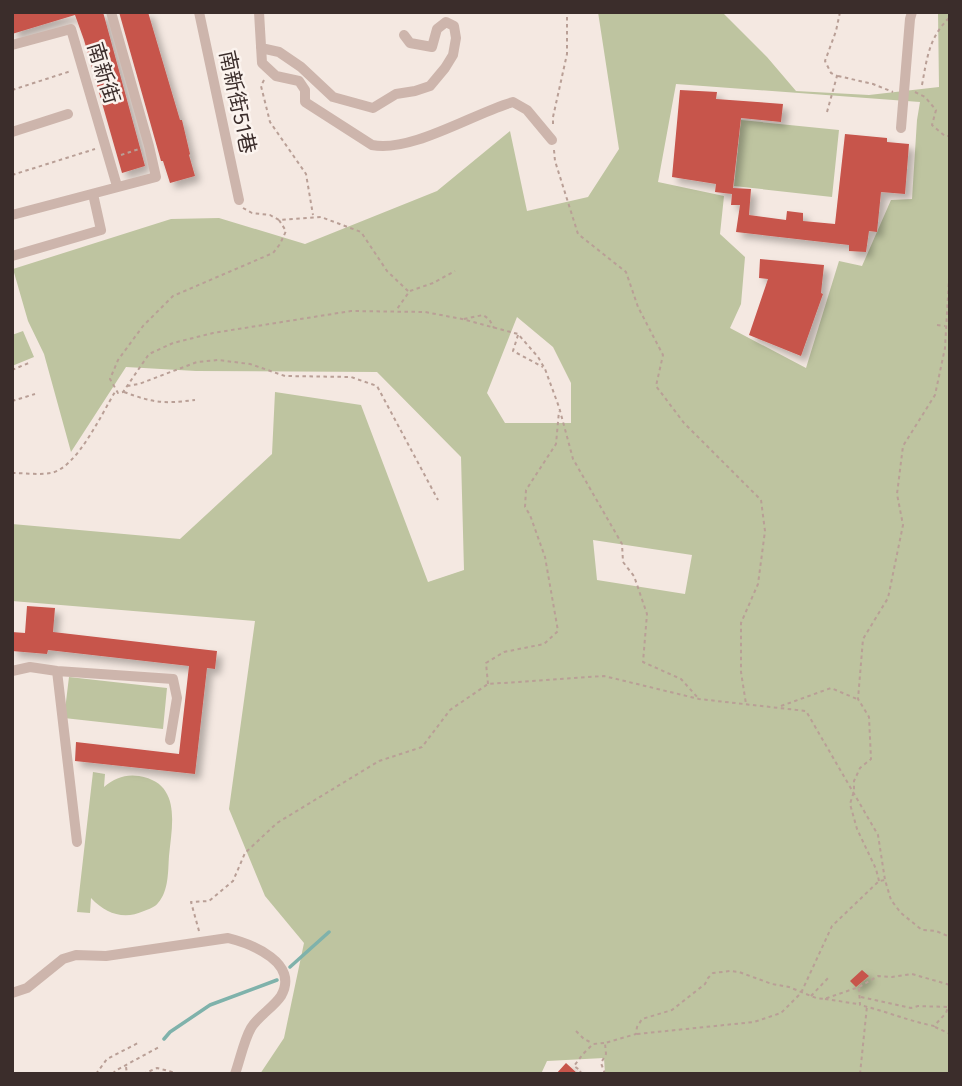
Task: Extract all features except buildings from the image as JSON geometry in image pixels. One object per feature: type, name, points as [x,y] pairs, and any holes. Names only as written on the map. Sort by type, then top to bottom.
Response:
[{"type":"lane","name":"南新街","points":[[12,215],[156,177],[111,12]]},
{"type":"lane","name":"南新街51巷","points":[[199,12],[239,200]]},
{"type":"lane","points":[[259,12],[262,63],[276,76],[299,81],[305,90],[305,102],[372,145],[385,148],[410,142],[513,102],[527,110],[553,145]]},
{"type":"lane","points":[[901,128],[909,94],[912,12]]},
{"type":"lane","points":[[261,48],[279,52],[301,67],[333,97],[373,108],[396,94],[430,86],[446,68],[453,55],[456,38],[454,26],[446,22],[437,29],[432,47],[410,43],[404,35]]},
{"type":"lane","name":"南新街","points":[[12,45],[71,29],[117,186]]},
{"type":"lane","points":[[12,132],[68,114]]},
{"type":"lane","points":[[12,256],[101,230],[93,194]]},
{"type":"lane","points":[[12,671],[30,667],[173,679],[177,698],[170,740]]},
{"type":"lane","points":[[57,671],[77,842]]},
{"type":"lane","points":[[12,993],[27,988],[63,959],[76,955],[106,956],[228,938],[259,948],[281,967],[286,980],[281,995],[251,1027],[235,1074]]},
{"type":"path","points":[[553,128],[567,54],[567,12]]},
{"type":"path","points":[[839,12],[836,31],[825,61],[831,73],[925,97],[936,110],[932,125],[950,136]]},
{"type":"path","points":[[922,85],[933,38],[950,16]]},
{"type":"path","points":[[269,70],[261,86],[270,122],[306,174],[313,217]]},
{"type":"path","name":"南新街","points":[[12,90],[65,73]]},
{"type":"path","points":[[827,112],[837,76]]},
{"type":"path","points":[[553,145],[555,161],[578,234],[626,272],[638,307],[663,355],[656,386],[684,424],[761,500],[765,531],[758,584],[741,623],[741,672],[746,705]]},
{"type":"path","points":[[110,158],[149,146]]},
{"type":"path","points":[[12,175],[87,152]]},
{"type":"path","points":[[195,400],[167,403],[149,401],[123,392],[118,393],[110,379],[118,360],[143,326],[173,296],[273,253],[280,244],[286,231],[279,220],[270,215],[244,210],[239,200]]},
{"type":"path","points":[[279,220],[321,217],[361,232],[387,271],[409,292]]},
{"type":"path","points":[[879,881],[857,829],[850,804],[860,768],[871,759],[869,717],[858,699],[863,639],[888,598],[903,525],[897,494],[903,446],[934,395],[945,348],[950,261]]},
{"type":"path","points":[[397,310],[409,292],[455,271]]},
{"type":"path","points":[[123,392],[149,354],[173,342],[213,332],[351,311],[425,312],[518,334],[545,369],[573,458],[622,544],[623,562],[634,576],[647,614],[643,662],[681,679],[699,699]]},
{"type":"path","points":[[462,319],[483,315],[495,329]]},
{"type":"path","points":[[937,325],[946,326]]},
{"type":"path","points":[[518,334],[513,351],[545,369]]},
{"type":"path","points":[[126,387],[197,362],[218,360],[250,364],[285,376],[351,377],[377,386],[438,500]]},
{"type":"path","points":[[12,370],[31,362]]},
{"type":"path","points":[[12,473],[53,473],[66,466],[92,432],[116,391]]},
{"type":"path","points":[[12,401],[36,394]]},
{"type":"path","points":[[488,684],[486,663],[504,652],[544,644],[558,631],[545,557],[525,508],[526,490],[556,444],[559,407]]},
{"type":"path","points":[[202,942],[191,902],[209,901],[233,881],[245,853],[277,823],[379,761],[422,747],[450,710],[488,684],[604,676],[699,699],[806,711],[878,835],[891,900],[901,913],[922,930],[936,931],[950,937]]},
{"type":"path","points":[[779,707],[831,688],[858,699]]},
{"type":"path","points":[[576,1031],[593,1044],[605,1043],[636,1034],[754,1021],[781,1013],[801,993],[832,926],[879,881],[885,880]]},
{"type":"path","points":[[636,1034],[642,1019],[672,1010],[705,985],[713,973],[730,971],[772,985],[789,987],[810,996],[890,1012],[950,1034]]},
{"type":"path","points":[[824,999],[859,987],[878,976],[912,974],[950,985]]},
{"type":"path","points":[[810,996],[829,977]]},
{"type":"path","points":[[859,987],[860,1005]]},
{"type":"path","points":[[860,996],[911,1008],[948,1007]]},
{"type":"path","points":[[934,1026],[946,1013],[950,1002]]},
{"type":"path","points":[[860,1074],[867,1006]]},
{"type":"path","points":[[96,1074],[107,1059],[138,1043]]},
{"type":"path","points":[[605,1043],[606,1054],[601,1063],[605,1074]]},
{"type":"path","points":[[579,1074],[581,1072],[574,1066],[593,1044]]},
{"type":"path","points":[[113,1074],[159,1047]]},
{"type":"path","points":[[126,1066],[127,1074]]},
{"type":"path","points":[[143,1074],[157,1068],[180,1074]]},
{"type":"green space","points":[[598,12],[722,12],[796,91],[869,95],[939,87],[938,12],[950,12],[950,1074],[605,1074],[604,1058],[547,1061],[541,1074],[260,1074],[284,1038],[304,943],[265,896],[229,809],[255,621],[12,601],[12,524],[180,539],[272,454],[275,392],[361,405],[428,582],[464,570],[461,457],[377,372],[196,371],[126,367],[71,452],[44,354],[28,321],[13,269],[171,219],[219,218],[305,244],[437,191],[510,131],[527,211],[588,197],[619,149]],"holes":[[[676,84],[920,102],[912,199],[891,200],[862,266],[839,261],[806,368],[730,328],[741,304],[745,257],[720,234],[724,196],[658,182]],[[517,317],[553,347],[571,383],[571,423],[505,423],[487,393]],[[593,540],[692,555],[685,594],[597,580]]]},
{"type":"green space","points":[[741,120],[839,130],[832,197],[734,186]]},
{"type":"green space","points":[[23,331],[34,357],[12,366],[12,335]]},
{"type":"green space","points":[[69,677],[167,688],[163,729],[64,718]]},
{"type":"green space","points":[[93,772],[105,774],[104,787],[120,777],[139,776],[153,780],[168,796],[172,819],[166,887],[157,904],[137,914],[109,912],[91,898],[90,913],[77,912]]},
{"type":"waterway","points":[[290,967],[329,932]]},
{"type":"waterway","points":[[164,1039],[210,1005],[277,980]]}]
